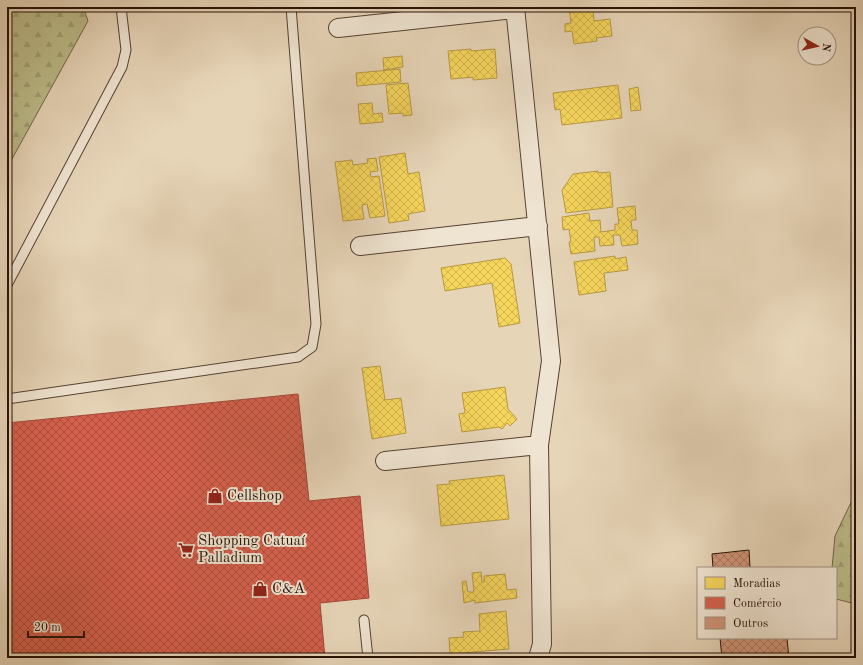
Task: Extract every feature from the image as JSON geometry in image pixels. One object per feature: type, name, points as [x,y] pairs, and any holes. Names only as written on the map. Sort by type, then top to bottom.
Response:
[{"type":"street","points":[[338,28],[515,8],[551,361],[539,445],[544,653]]},
{"type":"street","points":[[360,246],[538,226]]},
{"type":"street","points":[[384,461],[539,445]]},
{"type":"lane","points":[[7,285],[122,67],[126,50],[121,7]]},
{"type":"lane","points":[[7,399],[298,357],[312,347],[316,324],[291,7]]},
{"type":"lane","points":[[364,620],[368,658]]},
{"type":"green space","points":[[7,7],[83,7],[88,21],[7,168]]},
{"type":"green space","points":[[856,492],[856,604],[837,599],[837,567],[832,567],[835,536]]},
{"type":"building: Moradias","points":[[569,7],[593,7],[594,21],[610,19],[612,36],[596,38],[597,41],[574,44],[572,31],[565,32],[565,24],[571,23]]},
{"type":"building: Moradias","points":[[471,49],[471,51],[495,49],[497,78],[473,80],[473,77],[451,79],[448,51]]},
{"type":"building: Moradias","points":[[402,56],[403,67],[384,70],[383,58]]},
{"type":"building: Moradias","points":[[400,69],[401,82],[357,86],[356,73]]},
{"type":"building: Moradias","points":[[408,83],[412,115],[403,116],[403,113],[389,114],[386,85]]},
{"type":"building: Moradias","points":[[618,85],[622,118],[562,125],[560,109],[555,110],[553,93]]},
{"type":"building: Moradias","points":[[638,87],[641,110],[631,111],[629,89]]},
{"type":"building: Moradias","points":[[372,103],[373,114],[382,113],[383,122],[360,124],[358,104]]},
{"type":"building: Moradias","points":[[405,153],[408,174],[419,172],[425,211],[408,214],[409,220],[389,223],[379,157]]},
{"type":"building: Moradias","points":[[376,158],[378,171],[370,172],[371,177],[379,176],[385,216],[370,218],[367,204],[362,205],[364,219],[343,221],[335,162],[352,160],[353,165],[368,163],[367,159]]},
{"type":"building: Moradias","points":[[598,171],[598,173],[610,172],[613,207],[566,213],[562,190],[573,174]]},
{"type":"building: Moradias","points":[[635,206],[636,220],[631,220],[632,230],[637,230],[638,244],[622,246],[620,235],[613,235],[614,245],[600,246],[599,237],[594,237],[595,251],[571,254],[569,229],[563,230],[562,217],[589,213],[590,221],[600,220],[601,232],[615,230],[615,224],[619,224],[617,208]]},
{"type":"building: Moradias","points":[[615,256],[615,259],[626,257],[628,270],[604,273],[606,291],[579,295],[574,262]]},
{"type":"building: Moradias","points":[[505,258],[511,264],[520,323],[499,327],[492,283],[445,291],[441,268]]},
{"type":"building: Moradias","points":[[380,366],[385,400],[401,398],[406,433],[372,439],[362,368]]},
{"type":"building: Moradias","points":[[505,387],[508,409],[517,419],[510,426],[507,423],[502,429],[499,427],[462,432],[459,414],[465,413],[462,393]]},
{"type":"building: Moradias","points":[[504,475],[509,519],[441,526],[437,485],[450,484],[449,481]]},
{"type":"building: Moradias","points":[[481,572],[482,582],[484,582],[484,576],[505,574],[507,590],[516,589],[517,598],[475,603],[475,600],[464,603],[462,582],[466,581],[468,592],[474,592],[472,573]]},
{"type":"building: Moradias","points":[[506,611],[509,649],[450,654],[449,638],[464,637],[463,632],[480,631],[479,614]]},
{"type":"building: Comércio","name":"Shopping Catuaí Palladium","points":[[298,394],[309,501],[360,496],[369,598],[320,603],[325,658],[7,658],[7,423]]},
{"type":"building: Outros","points":[[749,550],[750,567],[713,567],[712,554]]},
{"type":"building: Outros","points":[[720,639],[787,639],[789,658],[722,658]]},
{"type":"place","name":"Cellshop","points":[[215,496]]},
{"type":"place","name":"Shopping Catuaí Palladium","points":[[186,550]]},
{"type":"place","name":"C&A","points":[[260,589]]}]
